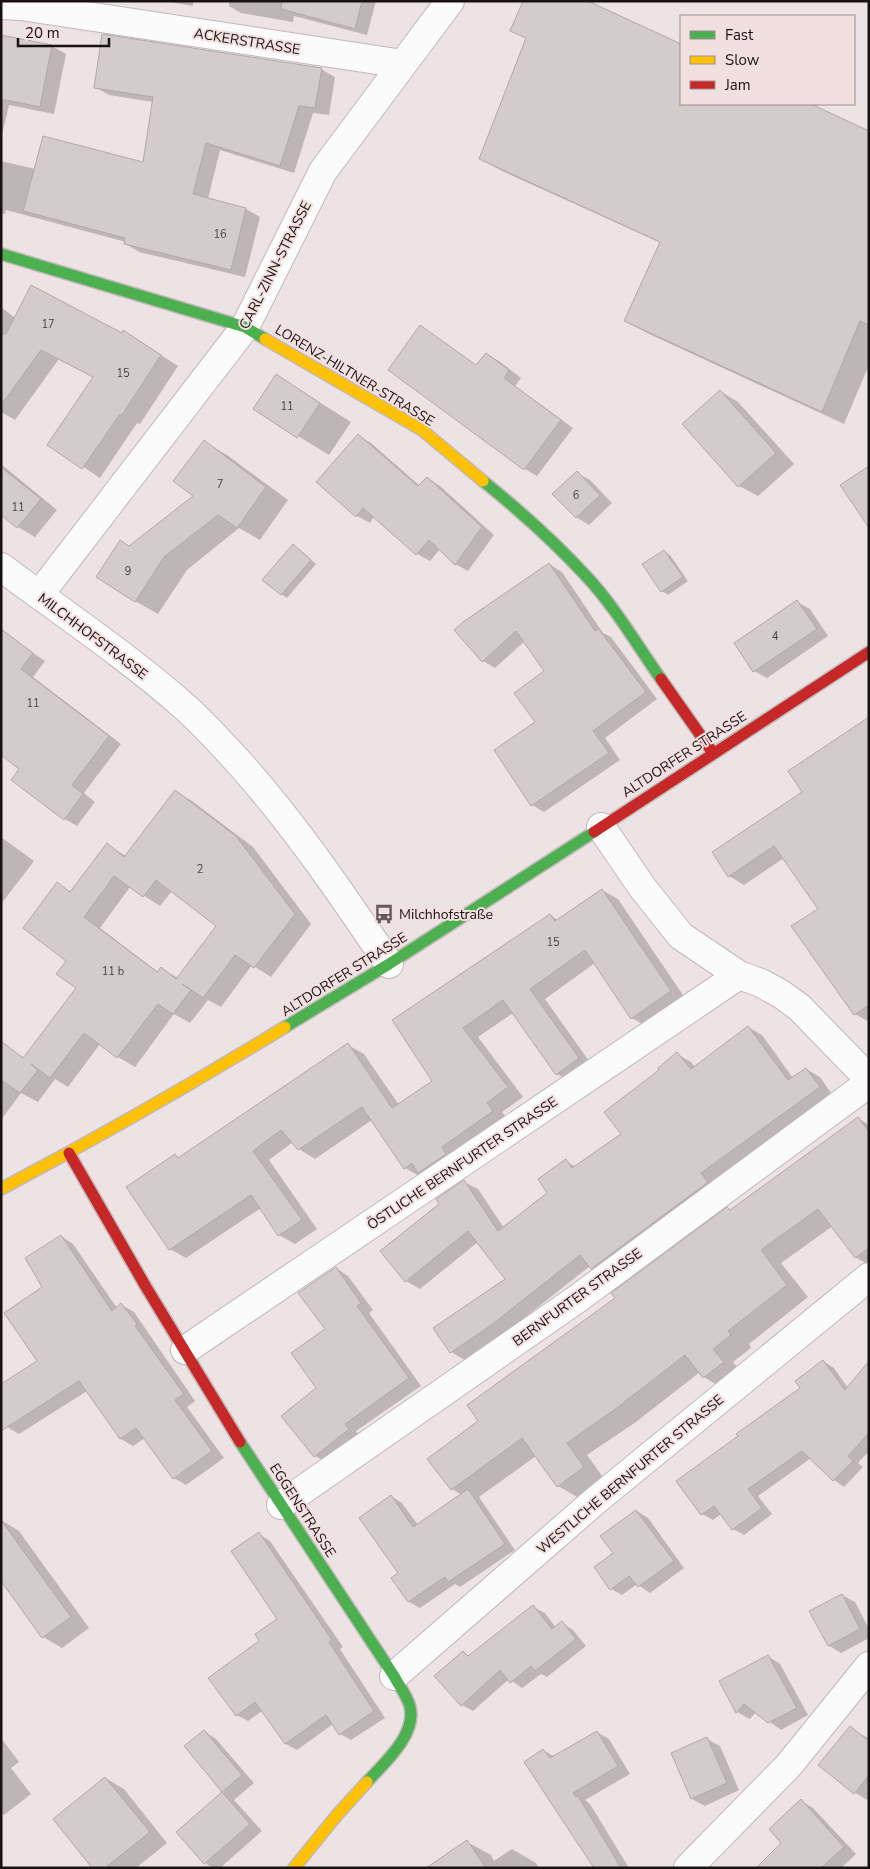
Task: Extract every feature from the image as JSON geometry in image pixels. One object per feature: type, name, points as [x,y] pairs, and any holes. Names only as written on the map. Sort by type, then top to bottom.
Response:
[{"type":"street","name":"CARL-ZINN-STRASSE","points":[[39,595],[245,327],[323,171],[450,1]]},
{"type":"street","name":"ACKERSTRASSE","points":[[1,5],[21,6],[403,64]]},
{"type":"street","name":"LORENZ-HILTNER-STRASSE","points":[[1,254],[245,327],[422,430],[520,511],[586,577],[608,603],[713,753]]},
{"type":"street","name":"MILCHHOFSTRASSE","points":[[1,567],[144,673],[186,708],[277,805],[312,852],[389,964]]},
{"type":"street","name":"ALTDORFER STRASSE","points":[[1,1189],[69,1154],[218,1068],[389,964],[869,652]]},
{"type":"street","points":[[601,827],[642,887],[681,936],[739,975],[761,983],[799,1007],[869,1081]]},
{"type":"street","name":"ÖSTLICHE BERNFURTER STRASSE","points":[[185,1350],[739,975]]},
{"type":"street","name":"BERNFURTER STRASSE","points":[[281,1505],[577,1299],[869,1081]]},
{"type":"street","name":"EGGENSTRASSE","points":[[69,1154],[116,1239],[281,1505],[394,1676],[410,1705],[408,1730],[399,1747],[337,1815],[294,1868]]},
{"type":"street","name":"WESTLICHE BERNFURTER STRASSE","points":[[394,1676],[595,1501],[869,1277]]},
{"type":"street","points":[[688,1868],[789,1765],[869,1666]]},
{"type":"building","points":[[282,1],[362,1],[355,29],[281,9]]},
{"type":"building","points":[[523,1],[588,1],[680,44],[680,105],[813,105],[869,131],[869,325],[860,321],[822,412],[624,321],[660,242],[479,159],[526,38],[510,31]]},
{"type":"building","points":[[102,34],[322,68],[315,108],[299,106],[280,166],[206,143],[193,194],[246,208],[231,270],[124,244],[125,238],[23,211],[43,136],[143,162],[153,97],[94,88]]},
{"type":"building","points":[[1,35],[52,45],[40,107],[1,99]]},
{"type":"building","points":[[31,285],[122,333],[123,330],[161,355],[122,415],[120,414],[82,469],[47,445],[93,377],[41,350],[1,405],[1,334],[6,334]]},
{"type":"building","points":[[420,325],[476,365],[486,353],[509,370],[504,378],[561,420],[524,470],[388,370]]},
{"type":"building","points":[[276,374],[320,403],[297,438],[253,409]]},
{"type":"building","points":[[720,390],[776,453],[738,487],[682,424]]},
{"type":"building","points":[[358,434],[418,486],[427,477],[482,527],[455,565],[429,540],[416,555],[363,508],[356,517],[316,482]]},
{"type":"building","points":[[204,440],[266,487],[237,528],[218,515],[164,557],[135,602],[96,577],[120,540],[129,546],[193,496],[173,481]]},
{"type":"building","points":[[869,466],[869,528],[840,485]]},
{"type":"building","points":[[1,467],[41,499],[17,528],[1,515]]},
{"type":"building","points":[[577,471],[600,495],[576,518],[552,494]]},
{"type":"building","points":[[293,544],[311,560],[281,595],[262,580]]},
{"type":"building","points":[[664,550],[683,577],[661,592],[642,564]]},
{"type":"building","points":[[549,563],[595,631],[599,629],[646,692],[593,731],[609,753],[531,806],[494,750],[535,722],[514,693],[544,671],[516,631],[482,662],[454,630]]},
{"type":"building","points":[[797,600],[817,629],[753,672],[734,643]]},
{"type":"building","points":[[1,629],[33,653],[21,669],[109,736],[72,785],[83,794],[64,820],[11,780],[19,769],[1,755]]},
{"type":"building","points":[[869,717],[869,1005],[854,1015],[791,926],[818,909],[774,846],[728,877],[712,852],[802,792],[788,771]]},
{"type":"building","points":[[175,790],[236,836],[295,914],[254,968],[235,955],[203,998],[191,990],[173,1014],[158,1004],[117,1058],[84,1033],[50,1078],[31,1064],[38,1070],[20,1093],[1,1080],[1,1041],[23,1058],[76,988],[56,974],[66,961],[23,928],[57,882],[70,892],[107,843],[124,857]],"holes":[[[114,876],[143,897],[156,880],[216,926],[176,979],[161,967],[157,972],[84,917]]]},
{"type":"building","points":[[602,889],[671,991],[631,1019],[585,950],[530,989],[579,1058],[556,1075],[503,1000],[463,1028],[508,1087],[487,1103],[493,1111],[442,1147],[446,1154],[418,1173],[412,1163],[404,1169],[362,1107],[298,1150],[281,1130],[253,1151],[302,1220],[278,1236],[251,1195],[169,1250],[126,1187],[175,1154],[178,1158],[348,1043],[392,1108],[432,1081],[392,1020],[550,914],[555,921]]},
{"type":"building","points":[[748,1026],[788,1080],[806,1068],[820,1087],[701,1173],[708,1182],[591,1269],[580,1255],[490,1326],[450,1353],[433,1328],[505,1279],[468,1231],[405,1282],[380,1251],[439,1204],[436,1199],[464,1180],[498,1231],[547,1193],[538,1179],[566,1159],[572,1168],[621,1134],[604,1112],[659,1070],[658,1068],[677,1052],[691,1069]]},
{"type":"building","points":[[858,1117],[869,1132],[869,1248],[855,1258],[818,1209],[761,1250],[787,1285],[728,1331],[731,1335],[713,1349],[724,1362],[703,1378],[685,1355],[614,1410],[567,1443],[584,1467],[557,1487],[522,1438],[451,1490],[427,1459],[478,1421],[467,1405],[615,1298],[611,1293],[727,1207],[730,1210]]},
{"type":"building","points":[[61,1235],[112,1311],[121,1303],[137,1324],[135,1326],[184,1394],[175,1400],[212,1451],[173,1479],[136,1428],[120,1439],[79,1381],[1,1431],[1,1384],[37,1361],[4,1313],[42,1287],[25,1258]]},
{"type":"building","points":[[336,1267],[361,1303],[357,1306],[409,1378],[345,1424],[349,1429],[314,1457],[281,1416],[316,1388],[291,1353],[325,1329],[298,1293]]},
{"type":"building","points":[[823,1360],[845,1390],[869,1361],[869,1433],[848,1456],[853,1461],[833,1481],[802,1451],[748,1489],[762,1508],[732,1530],[714,1506],[701,1515],[676,1481],[738,1436],[736,1434],[800,1388],[795,1381]]},
{"type":"building","points":[[468,1489],[505,1544],[448,1582],[445,1577],[408,1602],[391,1578],[398,1573],[359,1518],[391,1495],[413,1527]]},
{"type":"building","points":[[636,1510],[674,1561],[638,1587],[629,1576],[610,1590],[594,1567],[613,1553],[600,1536]]},
{"type":"building","points":[[1,1520],[71,1617],[42,1638],[1,1581]]},
{"type":"building","points":[[259,1532],[332,1640],[329,1642],[374,1711],[339,1735],[326,1715],[285,1744],[255,1702],[236,1716],[208,1678],[259,1641],[255,1634],[277,1619],[231,1551]]},
{"type":"building","points":[[842,1594],[860,1629],[828,1646],[809,1611]]},
{"type":"building","points":[[533,1605],[552,1629],[562,1621],[576,1639],[535,1671],[531,1666],[510,1683],[500,1670],[461,1706],[434,1676],[463,1651],[468,1656]]},
{"type":"building","points":[[768,1655],[797,1708],[768,1723],[744,1704],[736,1713],[719,1681]]},
{"type":"building","points":[[850,1726],[869,1741],[869,1775],[854,1794],[818,1765]]},
{"type":"building","points":[[204,1730],[242,1775],[222,1792],[184,1746]]},
{"type":"building","points":[[597,1731],[618,1766],[573,1793],[576,1797],[578,1796],[621,1868],[594,1868],[524,1762],[543,1749],[550,1758]]},
{"type":"building","points":[[707,1737],[727,1783],[691,1799],[671,1753]]},
{"type":"building","points":[[105,1777],[150,1832],[105,1868],[92,1868],[53,1819]]},
{"type":"building","points":[[222,1792],[250,1824],[204,1864],[176,1832]]},
{"type":"building","points":[[801,1799],[844,1847],[821,1868],[756,1868],[781,1843],[769,1829]]},
{"type":"building","points":[[467,1840],[486,1868],[426,1868]]},
{"type":"traffic: fast","points":[[1,254],[245,327],[265,339]]},
{"type":"traffic: fast","points":[[483,481],[510,503],[587,577],[616,613],[661,679]]},
{"type":"traffic: fast","points":[[285,1027],[389,964],[594,832]]},
{"type":"traffic: fast","points":[[240,1442],[394,1676],[409,1703],[411,1718],[404,1738],[367,1782]]},
{"type":"traffic: slow","points":[[265,339],[422,430],[483,481]]},
{"type":"traffic: slow","points":[[1,1189],[144,1110],[285,1027]]},
{"type":"traffic: slow","points":[[294,1868],[337,1815],[367,1782]]},
{"type":"traffic: jam","points":[[594,832],[869,652]]},
{"type":"traffic: jam","points":[[661,679],[713,753]]},
{"type":"traffic: jam","points":[[69,1153],[146,1287],[240,1442]]},
{"type":"place","name":"Milchhofstraße","points":[[384,914]]}]
